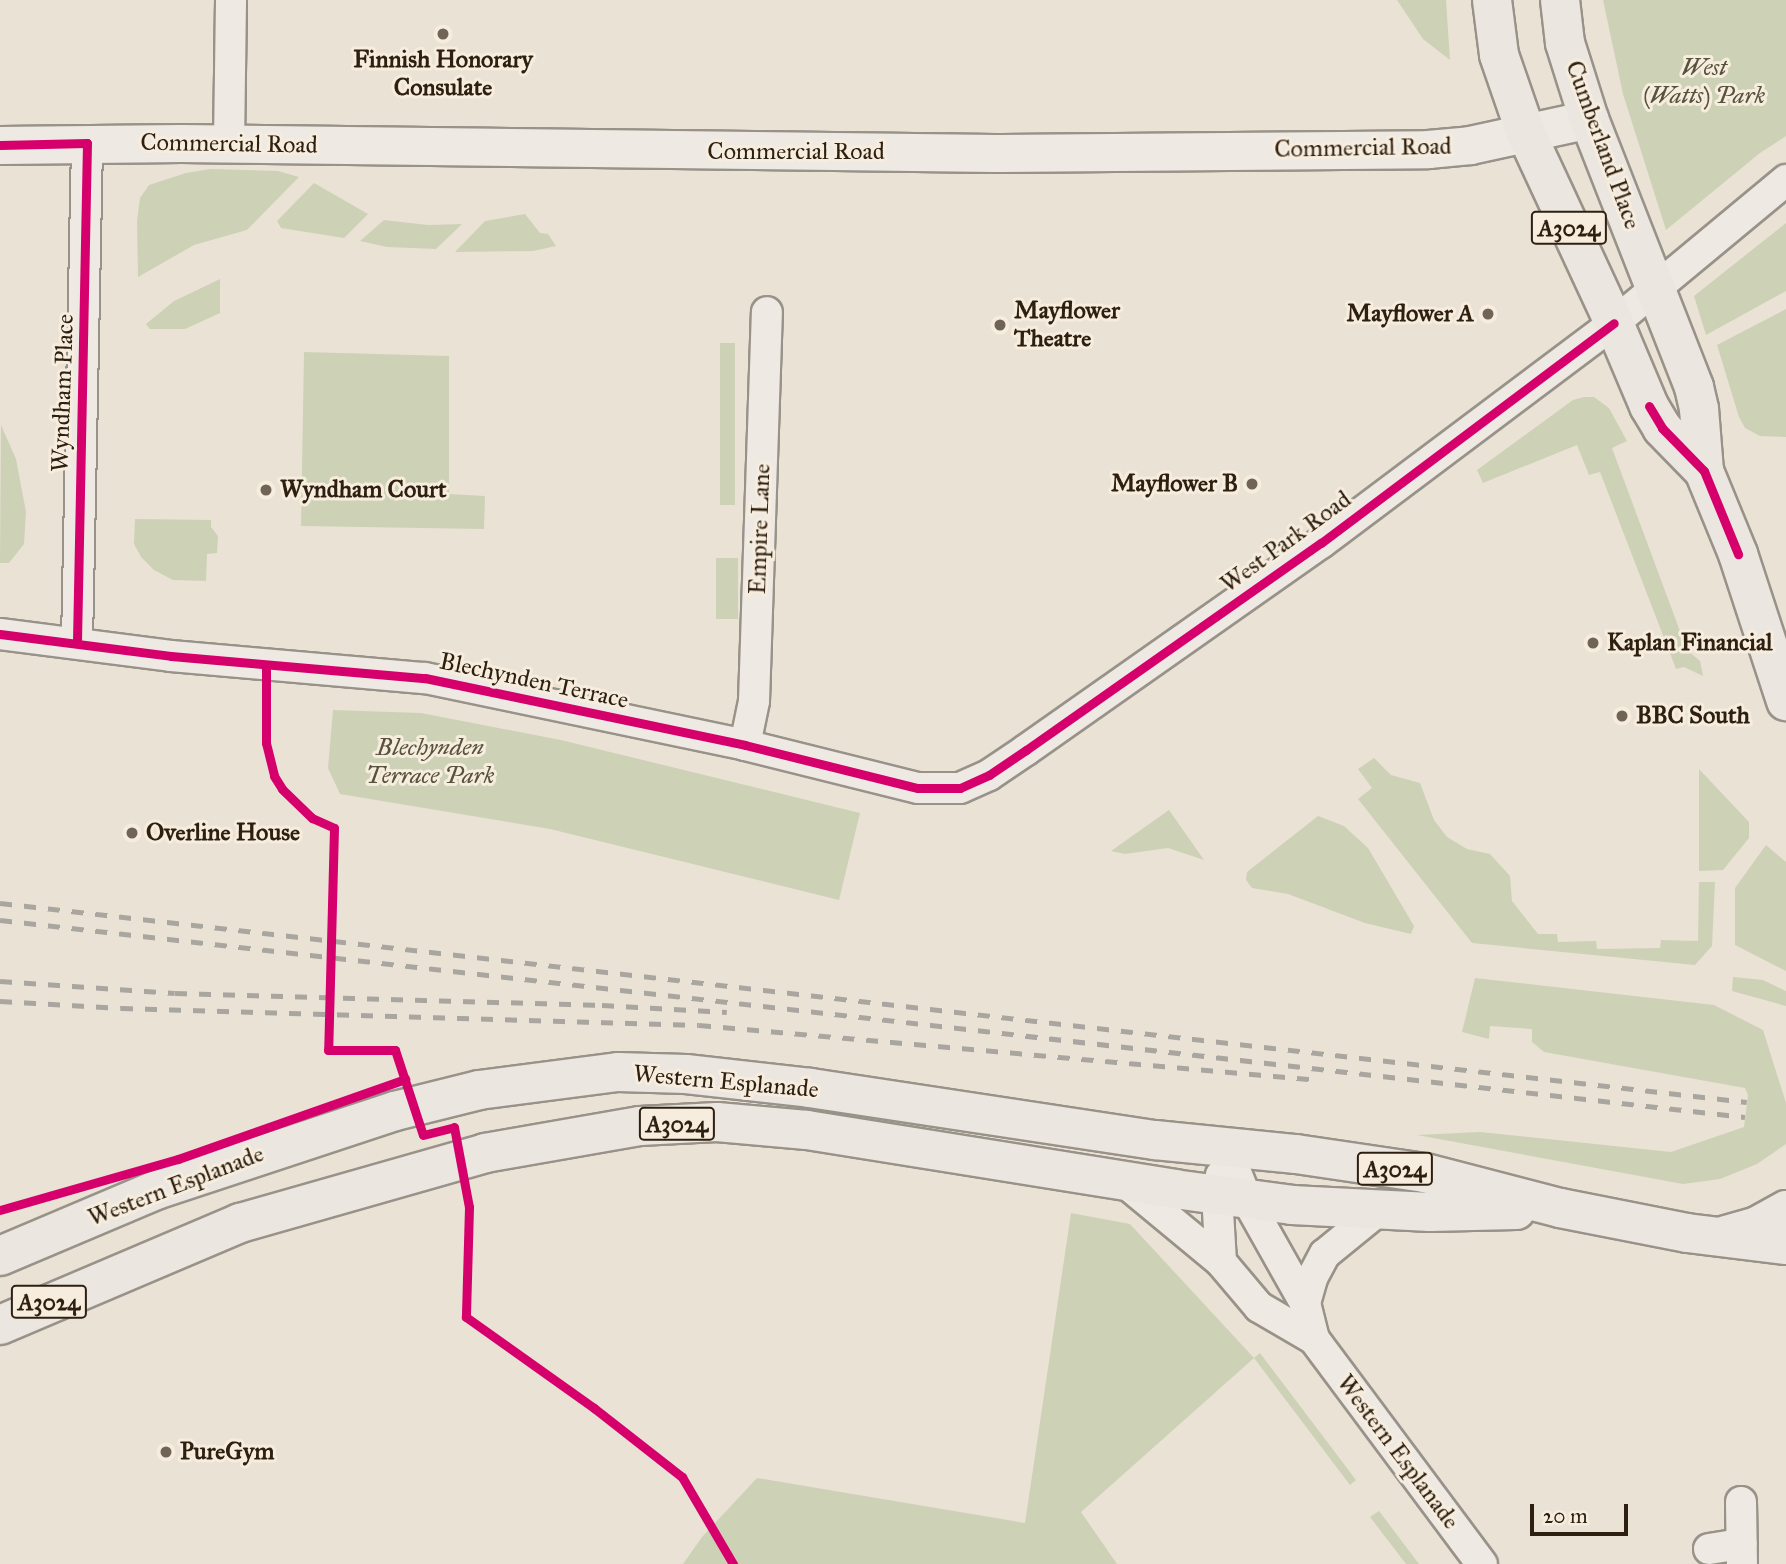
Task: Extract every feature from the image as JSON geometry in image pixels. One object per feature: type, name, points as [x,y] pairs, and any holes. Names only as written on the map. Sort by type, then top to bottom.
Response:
[{"type":"main road","name":"A3024","points":[[1492,0],[1499,55],[1526,133],[1614,323],[1649,406],[1662,428],[1704,471]]},
{"type":"main road","name":"Cumberland Place","points":[[1560,0],[1565,43],[1589,119],[1656,288]]},
{"type":"main road","name":"A3024","points":[[1656,288],[1694,387],[1699,409],[1704,471],[1738,554],[1786,701]]},
{"type":"main road","name":"Western Esplanade","points":[[0,1256],[156,1190],[395,1111],[480,1090],[618,1072],[686,1074],[810,1088],[1155,1140],[1425,1174],[1560,1208],[1720,1237],[1786,1245]]},
{"type":"main road","name":"Western Esplanade","points":[[0,1325],[240,1223],[485,1153],[640,1126],[718,1122],[807,1130],[1232,1197],[1430,1212],[1560,1208]]},
{"type":"main road","name":"Western Esplanade","points":[[1720,1237],[1757,1226],[1786,1210]]},
{"type":"street","points":[[229,144],[231,0]]},
{"type":"street","name":"Commercial Road","points":[[0,145],[229,144],[657,152],[1098,153],[1428,149],[1470,145],[1589,119]]},
{"type":"street","name":"Wyndham Place","points":[[78,643],[87,143]]},
{"type":"street","points":[[1614,323],[1786,180]]},
{"type":"street","name":"Empire Lane","points":[[745,745],[754,701],[767,312]]},
{"type":"street","name":"West Park Road","points":[[974,782],[1026,750],[1321,543],[1614,323]]},
{"type":"street","name":"Blechynden Terrace","points":[[0,634],[196,659],[425,678],[745,745],[918,788],[946,790],[974,782]]},
{"type":"street","name":"Western Esplanade","points":[[1221,1262],[1232,1197],[1226,1147]]},
{"type":"street","name":"Western Esplanade","points":[[1122,1180],[1221,1262],[1259,1307],[1314,1339]]},
{"type":"street","name":"Western Esplanade","points":[[1232,1197],[1305,1303],[1314,1339],[1482,1564]]},
{"type":"street","points":[[1305,1303],[1312,1278],[1325,1254],[1380,1209]]},
{"type":"street","points":[[1709,1549],[1742,1554],[1741,1502]]},
{"type":"green space","points":[[1397,0],[1446,0],[1450,60],[1423,39]]},
{"type":"green space","name":"West (Watts) Park","points":[[1603,0],[1786,0],[1786,136],[1760,153],[1666,230],[1623,94]]},
{"type":"green space","points":[[211,169],[278,171],[299,177],[247,230],[194,245],[138,277],[137,221],[140,198],[149,185],[186,173]]},
{"type":"green space","points":[[314,183],[368,214],[344,238],[281,228],[277,221]]},
{"type":"green space","points":[[525,214],[540,233],[548,234],[556,246],[533,251],[455,252],[485,221]]},
{"type":"green space","points":[[384,220],[428,225],[462,224],[436,249],[387,247],[360,241]]},
{"type":"green space","points":[[1786,223],[1786,291],[1706,335],[1694,296]]},
{"type":"green space","points":[[220,279],[220,313],[185,329],[150,329],[146,324],[174,301]]},
{"type":"green space","points":[[1786,309],[1786,437],[1760,436],[1745,428],[1739,417],[1717,345]]},
{"type":"green space","points":[[720,343],[735,343],[735,505],[720,505]]},
{"type":"green space","points":[[304,352],[449,356],[449,494],[485,496],[484,529],[301,526]]},
{"type":"green space","points":[[1594,397],[1609,408],[1627,441],[1612,448],[1687,650],[1700,661],[1703,676],[1684,667],[1676,669],[1600,472],[1589,475],[1577,445],[1483,483],[1477,470],[1573,400]]},
{"type":"green space","points":[[1,425],[16,459],[26,512],[24,544],[9,563],[0,563]]},
{"type":"green space","points":[[135,519],[211,520],[211,527],[218,536],[217,553],[207,554],[206,581],[173,580],[154,570],[141,557],[134,544]]},
{"type":"green space","points":[[716,558],[738,558],[738,619],[716,619]]},
{"type":"green space","name":"Blechynden Terrace Park","points":[[333,710],[421,713],[561,740],[860,813],[839,900],[550,829],[340,794],[328,768]]},
{"type":"green space","points":[[1374,758],[1391,775],[1420,783],[1434,820],[1447,837],[1467,849],[1490,854],[1510,876],[1512,901],[1538,934],[1557,934],[1558,942],[1596,941],[1597,949],[1660,948],[1661,940],[1698,941],[1699,882],[1715,882],[1712,946],[1695,965],[1472,943],[1358,799],[1372,788],[1358,769]]},
{"type":"green space","points":[[1699,769],[1749,822],[1749,838],[1723,870],[1699,871]]},
{"type":"green space","points":[[1169,810],[1204,860],[1168,848],[1125,854],[1111,851]]},
{"type":"green space","points":[[1318,816],[1344,826],[1368,848],[1414,926],[1411,934],[1365,923],[1288,894],[1252,888],[1246,880],[1247,872]]},
{"type":"green space","points":[[1766,845],[1786,862],[1786,971],[1735,945],[1735,888]]},
{"type":"green space","points":[[1733,977],[1763,980],[1786,991],[1786,1006],[1732,991]]},
{"type":"green space","points":[[1475,978],[1714,1005],[1763,1030],[1786,1103],[1786,1144],[1757,1164],[1720,1179],[1683,1184],[1417,1135],[1480,1132],[1671,1152],[1744,1127],[1748,1095],[1745,1088],[1544,1052],[1532,1042],[1532,1029],[1490,1026],[1489,1039],[1462,1032]]},
{"type":"green space","points":[[1071,1213],[1130,1224],[1254,1358],[1081,1512],[1117,1564],[683,1564],[702,1537],[757,1478],[1025,1523]]},
{"type":"green space","points":[[1260,1353],[1356,1480],[1350,1485],[1254,1358]]},
{"type":"green space","points":[[1379,1511],[1419,1564],[1406,1564],[1370,1517]]},
{"type":"railway","points":[[0,903],[1747,1102]]},
{"type":"railway","points":[[0,920],[1745,1117]]},
{"type":"railway","points":[[0,981],[175,993],[602,1005],[727,1012]]},
{"type":"railway","points":[[0,1001],[121,1008],[699,1025],[1320,1080]]},
{"type":"cycle path","points":[[0,145],[87,143],[77,643]]},
{"type":"cycle path","points":[[0,634],[171,656],[425,678],[745,745],[918,788],[960,788],[989,775],[1026,750],[1321,543],[1614,323]]},
{"type":"cycle path","points":[[1649,406],[1662,428],[1704,471],[1738,554]]},
{"type":"cycle path","points":[[266,665],[266,743],[274,776],[282,789],[312,818],[334,828],[328,1050],[395,1050],[423,1135],[454,1127],[469,1207],[466,1317],[594,1408],[682,1477],[733,1564]]},
{"type":"cycle path","points":[[0,1210],[178,1159],[405,1079]]},
{"type":"place","name":"Finnish Honorary Consulate","points":[[443,34]]},
{"type":"place","name":"Mayflower A","points":[[1488,314]]},
{"type":"place","name":"Mayflower Theatre","points":[[1000,325]]},
{"type":"place","name":"Mayflower B","points":[[1252,484]]},
{"type":"place","name":"Wyndham Court","points":[[266,490]]},
{"type":"place","name":"Kaplan Financial","points":[[1593,643]]},
{"type":"place","name":"BBC South","points":[[1622,716]]},
{"type":"place","name":"Overline House","points":[[132,833]]},
{"type":"place","name":"PureGym","points":[[166,1452]]}]
